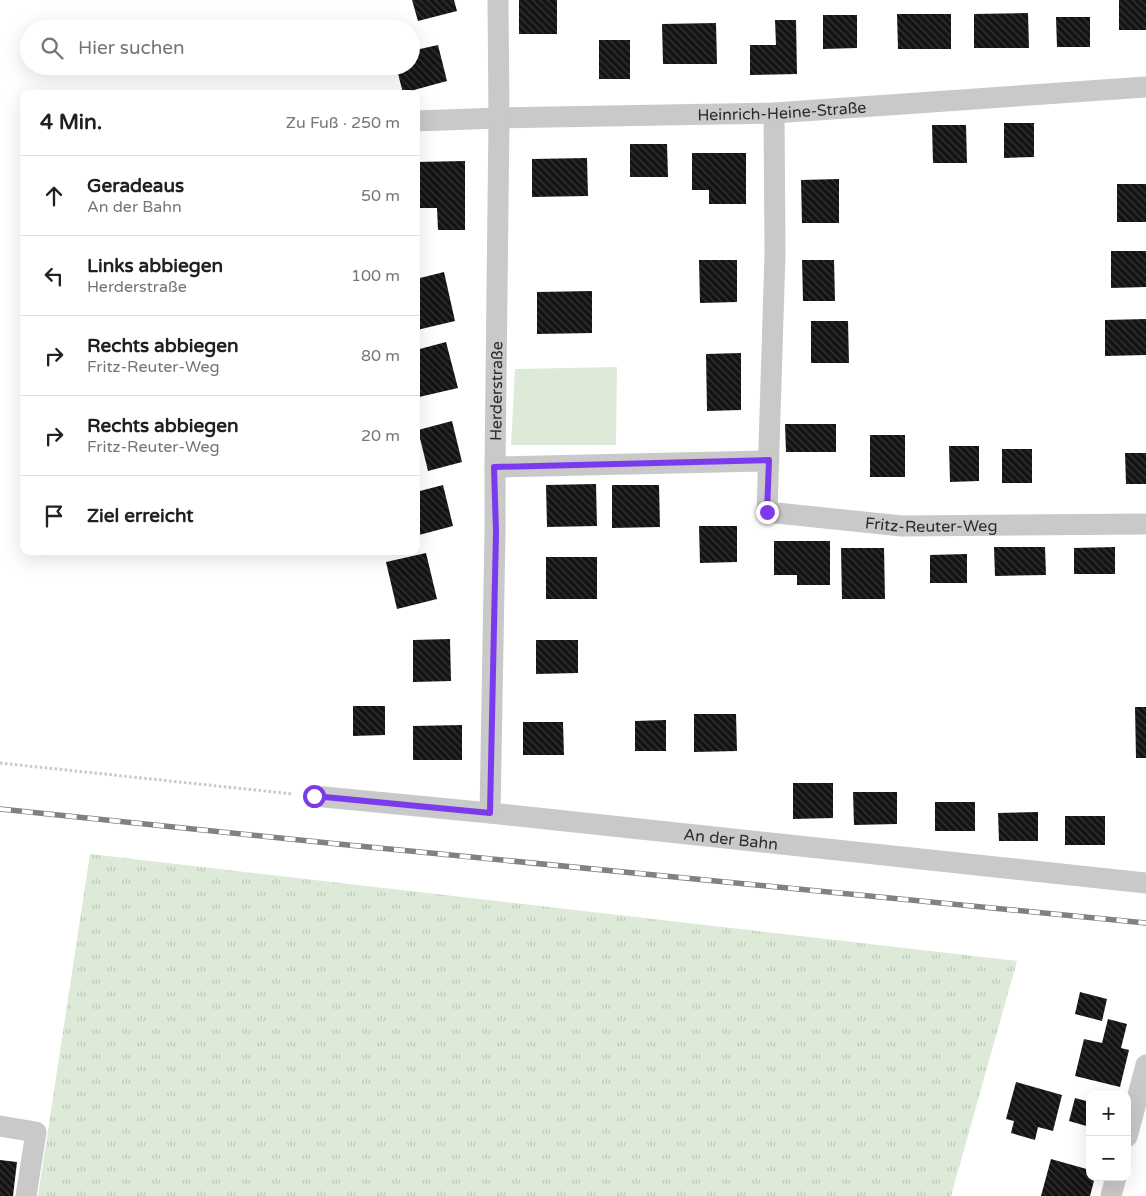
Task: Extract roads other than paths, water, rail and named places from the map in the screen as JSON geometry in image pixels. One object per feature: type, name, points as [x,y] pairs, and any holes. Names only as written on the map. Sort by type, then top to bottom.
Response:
[{"type":"street","name":"Herderstraße","points":[[490,813],[496,532],[494,467],[499,118],[498,0]]},
{"type":"street","name":"Heinrich-Heine-Straße","points":[[420,121],[774,113],[1146,87]]},
{"type":"street","name":"Fritz-Reuter-Weg","points":[[774,113],[775,254],[767,512],[902,526],[1146,524]]},
{"type":"street","points":[[494,467],[769,460]]},
{"type":"street","name":"An der Bahn","points":[[314,796],[1146,883]]},
{"type":"street","points":[[1135,1125],[1146,1065]]},
{"type":"street","points":[[0,1126],[36,1132],[26,1196]]},
{"type":"street","points":[[1112,1196],[1115,1181]]},
{"type":"railway","points":[[0,809],[1146,923]]}]
